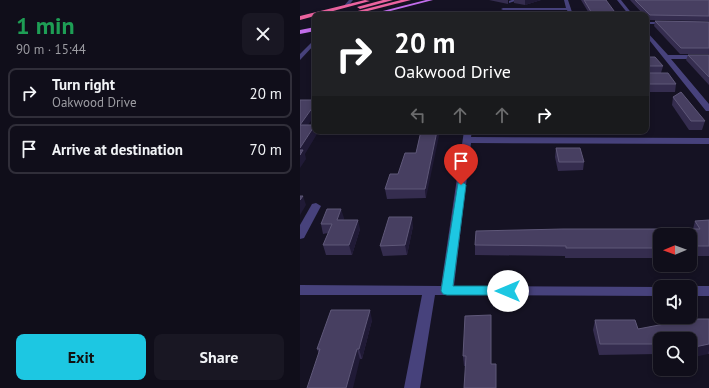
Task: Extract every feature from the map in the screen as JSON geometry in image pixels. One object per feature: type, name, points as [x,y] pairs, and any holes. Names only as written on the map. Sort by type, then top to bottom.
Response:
[{"type":"highway","points":[[323,12],[368,0]]},
{"type":"highway","points":[[339,12],[390,0]]},
{"type":"highway","points":[[358,12],[408,0]]},
{"type":"highway","points":[[300,18],[312,15]]},
{"type":"highway","points":[[300,18],[312,18]]},
{"type":"highway","points":[[300,26],[312,23]]},
{"type":"main road","points":[[323,12],[368,0]]},
{"type":"main road","points":[[381,12],[431,0]]},
{"type":"main road","points":[[300,18],[312,15]]},
{"type":"main road","points":[[300,32],[312,30]]},
{"type":"street","points":[[346,6],[351,0]]},
{"type":"street","points":[[566,0],[570,12]]},
{"type":"street","points":[[619,0],[629,12]]},
{"type":"street","points":[[503,9],[569,9]]},
{"type":"street","points":[[649,23],[678,24]]},
{"type":"street","points":[[649,37],[708,107]]},
{"type":"street","points":[[300,58],[312,44]]},
{"type":"street","points":[[665,57],[709,57]]},
{"type":"street","points":[[673,77],[682,77]]},
{"type":"street","points":[[447,291],[468,136],[709,141]]},
{"type":"street","points":[[300,235],[316,206]]},
{"type":"street","points":[[300,290],[653,291]]},
{"type":"street","points":[[412,388],[429,291]]},
{"type":"street","points":[[697,291],[709,291]]},
{"type":"building","points":[[584,0],[606,0],[615,12],[591,12]]},
{"type":"building","points":[[635,0],[709,0],[709,16],[650,15],[649,12],[647,12]]},
{"type":"building","points":[[655,21],[709,22],[709,48],[681,48]]},
{"type":"building","points":[[688,55],[709,55],[709,77]]},
{"type":"building","points":[[649,57],[655,57],[663,66],[649,66]]},
{"type":"building","points":[[649,73],[668,73],[676,84],[649,84]]},
{"type":"building","points":[[681,92],[705,121],[691,121],[673,97]]},
{"type":"building","points":[[300,100],[312,100],[312,108],[300,125]]},
{"type":"building","points":[[300,125],[312,125],[312,130],[300,148]]},
{"type":"building","points":[[420,134],[436,134],[425,189],[385,189],[390,174],[398,174],[405,153],[416,153]]},
{"type":"building","points":[[556,148],[580,148],[584,162],[559,162]]},
{"type":"building","points":[[327,209],[341,209],[337,220],[358,220],[349,245],[323,245],[332,224],[321,224]]},
{"type":"building","points":[[389,217],[412,217],[405,245],[380,246]]},
{"type":"building","points":[[709,220],[709,246],[697,246],[697,229],[700,229],[695,221]]},
{"type":"building","points":[[653,229],[653,248],[566,248],[566,246],[475,245],[476,231]]},
{"type":"building","points":[[331,310],[370,310],[346,388],[307,388],[320,349],[317,349]]},
{"type":"building","points":[[491,315],[491,364],[496,364],[496,388],[464,388],[466,356],[463,356],[465,316]]},
{"type":"building","points":[[697,319],[709,319],[709,344],[697,347],[697,332],[653,332],[653,344],[600,344],[595,320],[635,320],[638,329],[664,324],[697,324]]},
{"type":"route","points":[[461,185],[447,291],[508,291]]}]
